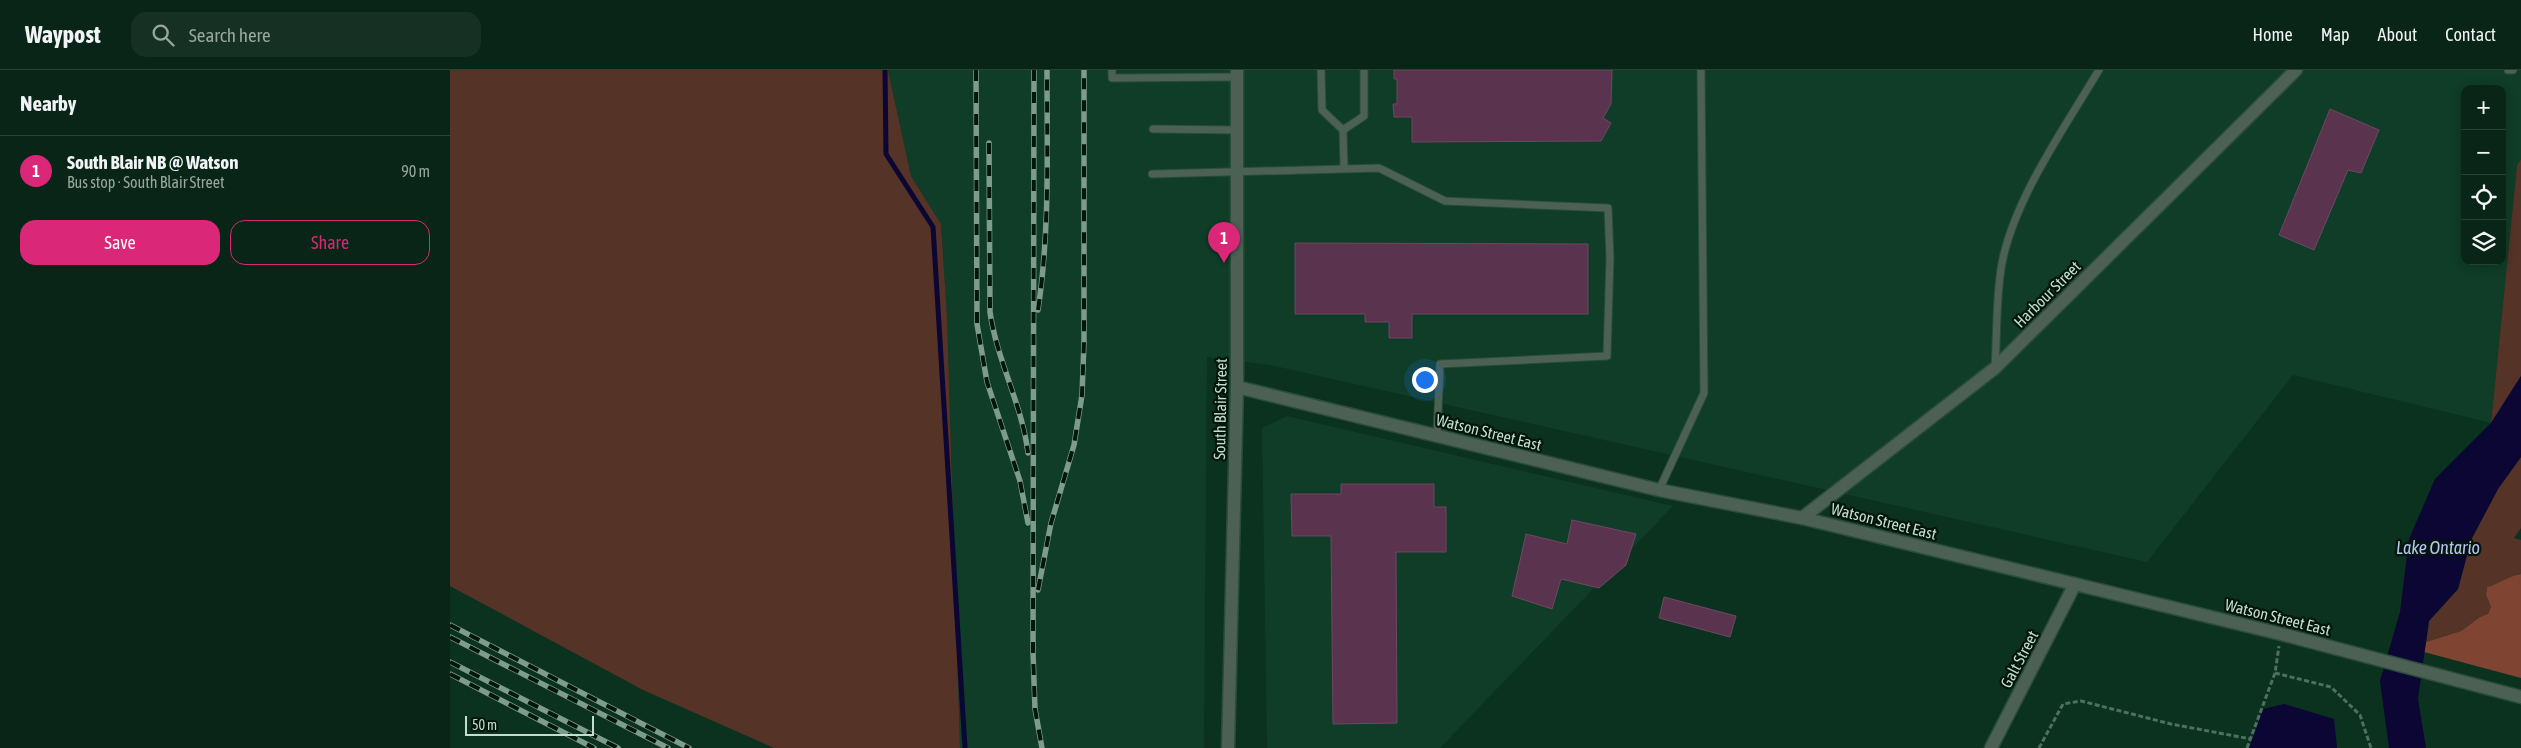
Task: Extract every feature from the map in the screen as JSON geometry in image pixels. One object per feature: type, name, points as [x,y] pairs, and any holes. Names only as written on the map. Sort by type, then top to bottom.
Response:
[{"type":"street","name":"Harbour Street","points":[[1802,518],[1995,368],[2296,70]]},
{"type":"street","name":"South Blair Street","points":[[1228,748],[1237,387],[1237,73]]},
{"type":"street","name":"Watson Street East","points":[[1237,387],[1659,490],[1802,518],[2076,584],[2281,634],[2521,697]]},
{"type":"street","name":"Galt Street","points":[[1990,748],[2076,584]]},
{"type":"lane","points":[[1112,70],[1112,78],[1237,73]]},
{"type":"lane","points":[[1321,70],[1322,110],[1343,130],[1344,168]]},
{"type":"lane","points":[[1343,130],[1364,116],[1364,70]]},
{"type":"lane","points":[[1659,490],[1704,394],[1701,70]]},
{"type":"lane","points":[[1995,368],[2001,268],[2009,236],[2032,185],[2099,70]]},
{"type":"lane","points":[[2508,70],[2513,70]]},
{"type":"lane","points":[[1153,129],[1237,130]]},
{"type":"lane","points":[[1152,174],[1379,168],[1445,201],[1608,208],[1610,258],[1606,356],[1440,364],[1437,436]]},
{"type":"path","points":[[2248,748],[2276,673],[2281,634]]},
{"type":"path","points":[[2276,673],[2331,687],[2360,715],[2371,748]]},
{"type":"path","points":[[2039,748],[2062,704],[2081,702],[2171,724],[2251,738]]},
{"type":"shaded area","points":[[450,70],[888,70],[911,176],[941,224],[947,317],[960,748],[774,748],[643,690],[450,586]]},
{"type":"shaded area","points":[[888,70],[2521,70],[2521,159],[2517,165],[2491,423],[2293,375],[2147,562],[1270,365],[1207,357],[1204,748],[960,748],[947,317],[941,224],[911,176]]},
{"type":"shaded area","points":[[2521,159],[2521,376],[2491,423],[2517,165]]},
{"type":"shaded area","points":[[1287,416],[1673,506],[1440,748],[1267,748],[1262,428]]},
{"type":"shaded area","points":[[2521,457],[2521,528],[2514,538],[2521,540],[2521,574],[2487,587],[2486,595],[2491,607],[2488,615],[2480,617],[2461,631],[2426,642],[2429,621],[2458,589],[2471,540],[2498,489]]},
{"type":"shaded area","points":[[2521,574],[2521,678],[2424,652],[2426,642],[2461,631],[2480,617],[2488,614],[2491,607],[2486,595],[2487,587]]},
{"type":"water","name":"Lake Ontario","points":[[2521,376],[2521,457],[2498,489],[2471,540],[2458,589],[2429,621],[2418,699],[2426,748],[2389,748],[2380,681],[2400,612],[2409,539],[2435,479],[2491,423]]},
{"type":"water","points":[[2284,704],[2334,719],[2337,748],[2249,748],[2263,709]]},
{"type":"building","points":[[1394,70],[1612,70],[1611,104],[1603,118],[1611,123],[1601,141],[1412,142],[1412,117],[1394,117],[1393,104],[1397,104],[1397,79],[1394,79]]},
{"type":"building","points":[[2330,109],[2379,130],[2361,173],[2348,170],[2314,250],[2279,235]]},
{"type":"building","points":[[1295,243],[1588,244],[1588,314],[1412,314],[1412,338],[1389,338],[1389,322],[1365,322],[1365,314],[1295,314]]},
{"type":"building","points":[[1341,484],[1434,484],[1434,507],[1446,507],[1446,552],[1396,552],[1397,723],[1333,724],[1331,536],[1292,536],[1291,494],[1341,494]]},
{"type":"building","points":[[1572,520],[1636,534],[1626,565],[1599,588],[1561,579],[1552,609],[1512,596],[1526,534],[1567,544]]},
{"type":"building","points":[[1664,597],[1736,616],[1730,637],[1659,618]]},
{"type":"waterway","points":[[885,70],[886,154],[933,227],[965,748]]},
{"type":"railway","points":[[976,70],[977,324],[987,382],[1020,481],[1028,523]]},
{"type":"railway","points":[[1034,70],[1033,653],[1035,709],[1042,748]]},
{"type":"railway","points":[[1038,310],[1046,220],[1047,70]]},
{"type":"railway","points":[[1038,590],[1051,523],[1074,445],[1082,395],[1084,342],[1084,70]]},
{"type":"railway","points":[[989,143],[990,312],[998,348],[1021,417],[1028,453]]},
{"type":"railway","points":[[450,625],[689,748]]},
{"type":"railway","points":[[450,637],[668,748]]},
{"type":"railway","points":[[450,662],[618,748]]},
{"type":"railway","points":[[450,674],[594,748]]},
{"type":"place","name":"South Blair NB @ Watson","points":[[1224,263]]}]
